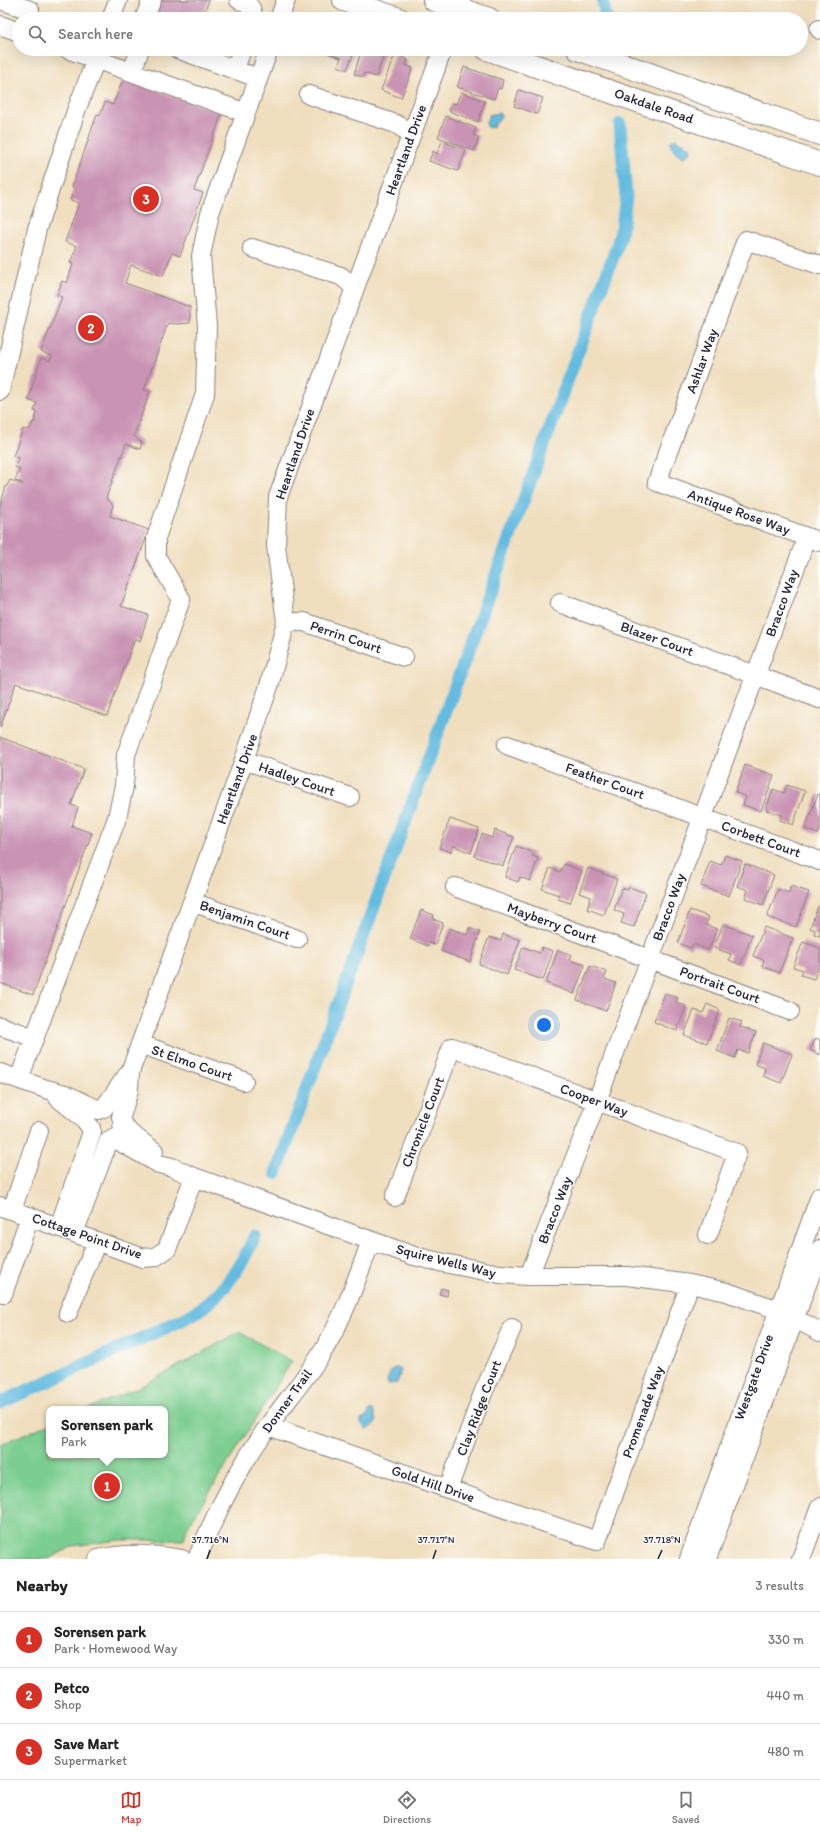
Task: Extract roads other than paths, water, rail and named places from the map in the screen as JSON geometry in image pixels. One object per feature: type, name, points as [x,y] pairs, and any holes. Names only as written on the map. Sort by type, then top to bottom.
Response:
[{"type":"main road","points":[[344,0],[379,12]]},
{"type":"main road","points":[[434,0],[469,12]]},
{"type":"main road","name":"Oakdale Road","points":[[507,56],[820,164]]},
{"type":"main road","name":"Oakdale Road","points":[[598,56],[820,134]]},
{"type":"street","points":[[0,0],[30,10]]},
{"type":"street","points":[[114,12],[118,0]]},
{"type":"street","points":[[147,12],[152,0]]},
{"type":"street","points":[[239,0],[251,6],[253,12]]},
{"type":"street","points":[[282,12],[286,0]]},
{"type":"street","points":[[0,25],[12,29]]},
{"type":"street","points":[[0,391],[37,229],[76,111],[97,56]]},
{"type":"street","points":[[102,56],[132,72],[246,113]]},
{"type":"street","points":[[132,72],[138,56]]},
{"type":"street","points":[[197,56],[258,78]]},
{"type":"street","points":[[235,69],[240,56]]},
{"type":"street","points":[[19,1079],[117,818],[124,786],[126,755],[181,599],[156,556],[156,538],[205,394],[207,326],[201,256],[210,213],[266,56]]},
{"type":"street","name":"Heartland Drive","points":[[84,1184],[116,1130],[129,1090],[130,1072],[244,760],[269,686],[286,622],[276,546],[278,497],[440,56]]},
{"type":"street","points":[[308,95],[396,124],[412,134]]},
{"type":"street","name":"Ashlar Way","points":[[657,482],[746,240],[820,265]]},
{"type":"street","points":[[252,248],[341,276],[355,288]]},
{"type":"street","name":"Antique Rose Way","points":[[657,482],[813,539]]},
{"type":"street","name":"Bracco Way","points":[[530,1276],[597,1101],[755,675],[813,539]]},
{"type":"street","name":"Blazer Court","points":[[560,603],[820,699]]},
{"type":"street","name":"Perrin Court","points":[[286,622],[304,622],[404,657]]},
{"type":"street","name":"Feather Court","points":[[507,745],[702,817]]},
{"type":"street","name":"Hadley Court","points":[[244,760],[350,797]]},
{"type":"street","name":"Corbett Court","points":[[702,817],[820,861]]},
{"type":"street","name":"Mayberry Court","points":[[455,887],[650,959]]},
{"type":"street","name":"Benjamin Court","points":[[192,902],[297,939]]},
{"type":"street","name":"Portrait Court","points":[[650,959],[790,1011]]},
{"type":"street","points":[[0,1026],[35,1038]]},
{"type":"street","name":"St Elmo Court","points":[[140,1044],[244,1081]]},
{"type":"street","name":"Cooper Way","points":[[452,1048],[737,1153],[708,1235]]},
{"type":"street","name":"Chronicle Court","points":[[395,1197],[452,1048]]},
{"type":"street","name":"Heartland Drive","points":[[102,1109],[130,1072]]},
{"type":"street","points":[[0,1073],[65,1094],[102,1109],[111,1108],[117,1112],[116,1130],[102,1139],[97,1137],[83,1118],[46,1089]]},
{"type":"street","points":[[67,1230],[84,1184],[92,1130],[92,1117],[102,1109]]},
{"type":"street","name":"Squire Wells Way","points":[[116,1130],[159,1164],[172,1167],[194,1177],[414,1256],[500,1274],[530,1276],[627,1276],[690,1284],[727,1292],[779,1310],[795,1320],[820,1332]]},
{"type":"street","points":[[6,1208],[39,1131]]},
{"type":"street","name":"Cottage Point Drive","points":[[6,1208],[143,1258],[156,1257],[167,1249],[194,1177]]},
{"type":"street","name":"Westgate Drive","points":[[689,1559],[820,1196]]},
{"type":"street","points":[[3,1294],[30,1216]]},
{"type":"street","name":"Donner Trail","points":[[197,1559],[221,1504],[268,1426],[318,1359],[336,1327],[372,1240]]},
{"type":"street","points":[[68,1314],[97,1241]]},
{"type":"street","name":"Westgate Drive","points":[[707,1559],[820,1248]]},
{"type":"street","name":"Promenade Way","points":[[597,1541],[690,1284]]},
{"type":"street","name":"Clay Ridge Court","points":[[448,1489],[483,1393],[512,1328]]},
{"type":"street","name":"Gold Hill Drive","points":[[268,1426],[597,1541]]},
{"type":"street","points":[[801,1559],[820,1507]]},
{"type":"street","points":[[98,1559],[133,1554],[158,1555],[182,1559]]},
{"type":"water","points":[[499,113],[501,116],[500,119],[493,127],[488,128],[486,123],[489,115]]},
{"type":"water","points":[[675,139],[690,147],[691,153],[683,157],[672,148],[670,142]]},
{"type":"water","points":[[397,1368],[401,1370],[397,1383],[388,1384],[387,1380],[392,1369]]},
{"type":"water","points":[[370,1410],[373,1410],[376,1422],[370,1429],[367,1430],[361,1423],[361,1420],[367,1417]]},
{"type":"waterway","points":[[603,0],[605,12]]},
{"type":"waterway","points":[[276,1173],[617,246],[622,228],[626,196],[620,124]]},
{"type":"waterway","points":[[0,1403],[195,1313],[217,1295],[226,1285],[242,1262],[255,1236]]},
{"type":"place","name":"Save Mart","points":[[146,199]]},
{"type":"place","name":"Petco","points":[[91,328]]},
{"type":"place","name":"Sorensen park","points":[[107,1486]]}]
